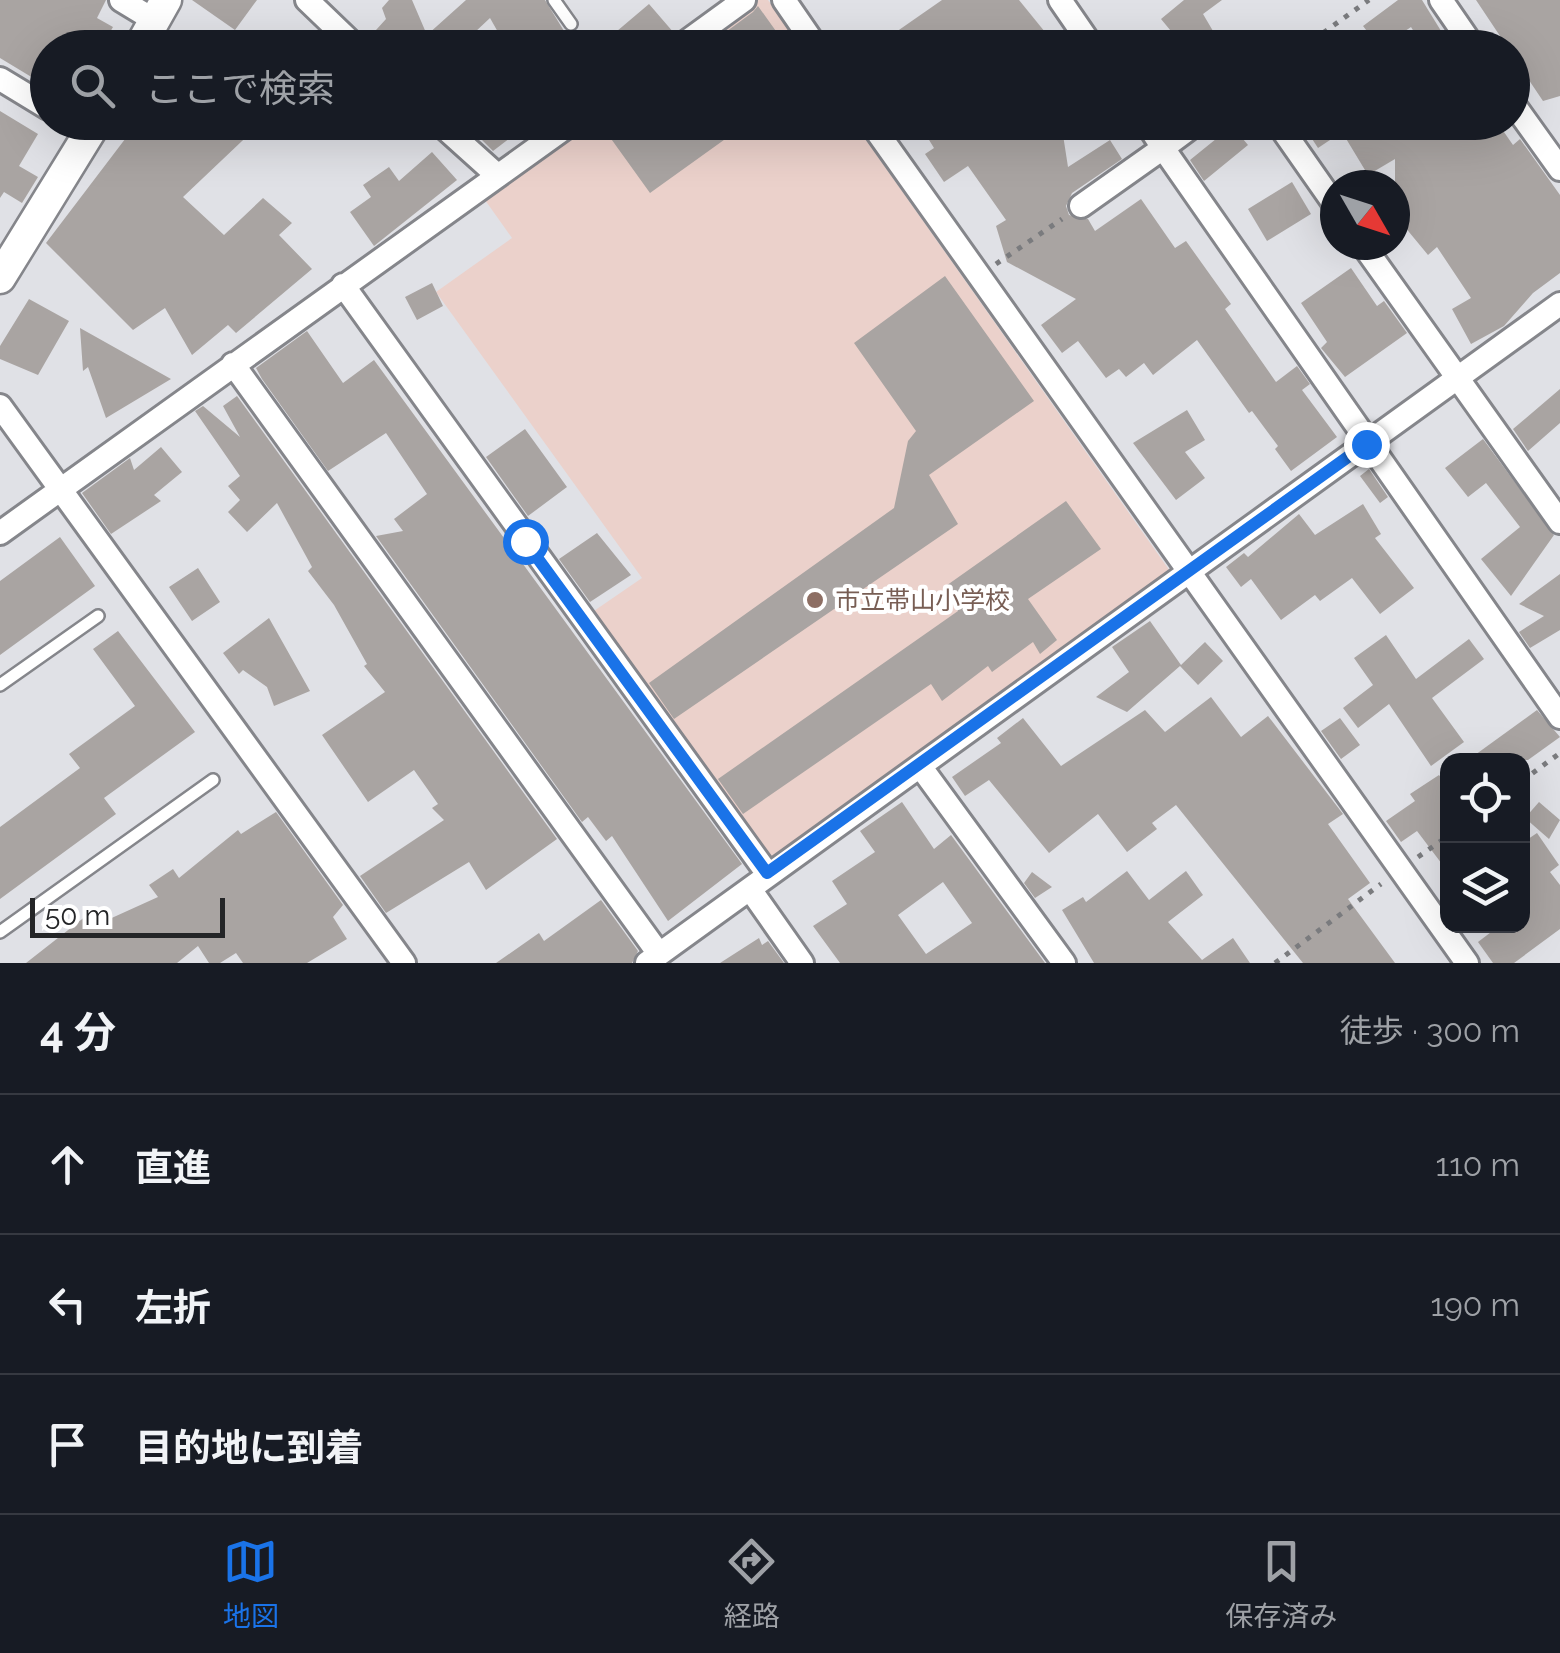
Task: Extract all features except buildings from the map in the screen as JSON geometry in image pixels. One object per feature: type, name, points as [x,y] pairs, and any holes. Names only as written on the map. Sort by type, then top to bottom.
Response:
[{"type":"street","points":[[120,0],[160,10]]},
{"type":"street","points":[[307,0],[339,30]]},
{"type":"street","points":[[330,21],[342,0]]},
{"type":"street","points":[[703,30],[744,0]]},
{"type":"street","points":[[784,0],[805,30]]},
{"type":"street","points":[[1060,0],[1081,30]]},
{"type":"street","points":[[1441,0],[1462,30]]},
{"type":"street","points":[[0,79],[30,97]]},
{"type":"street","points":[[1530,127],[1560,169]]},
{"type":"street","points":[[0,278],[77,140]]},
{"type":"street","points":[[458,140],[498,176]]},
{"type":"street","points":[[0,534],[548,140]]},
{"type":"street","points":[[883,140],[1468,963]]},
{"type":"street","points":[[1158,140],[1366,444],[1560,717]]},
{"type":"street","points":[[1080,206],[1174,140]]},
{"type":"street","points":[[1290,140],[1320,184]]},
{"type":"street","points":[[1373,260],[1560,522]]},
{"type":"street","points":[[344,285],[758,881],[802,963]]},
{"type":"street","points":[[233,364],[653,959],[1560,304]]},
{"type":"street","points":[[0,406],[404,963]]},
{"type":"street","points":[[920,766],[1064,963]]},
{"type":"lane","points":[[554,0],[571,24]]},
{"type":"lane","points":[[0,685],[98,616]]},
{"type":"lane","points":[[0,932],[214,780]]},
{"type":"path","points":[[1327,30],[1369,0]]},
{"type":"path","points":[[978,276],[1080,206]]},
{"type":"path","points":[[1530,775],[1560,754]]},
{"type":"path","points":[[1275,963],[1440,842]]},
{"type":"shaded area","points":[[754,0],[768,0],[790,30],[714,30]]},
{"type":"shaded area","points":[[566,140],[866,140],[1172,574],[767,864],[591,613],[642,578],[436,292],[512,238],[485,200]]},
{"type":"place","name":"市立帯山小学校","points":[[815,600]]},
{"type":"route","points":[[525,541],[767,873],[1366,444]]}]
